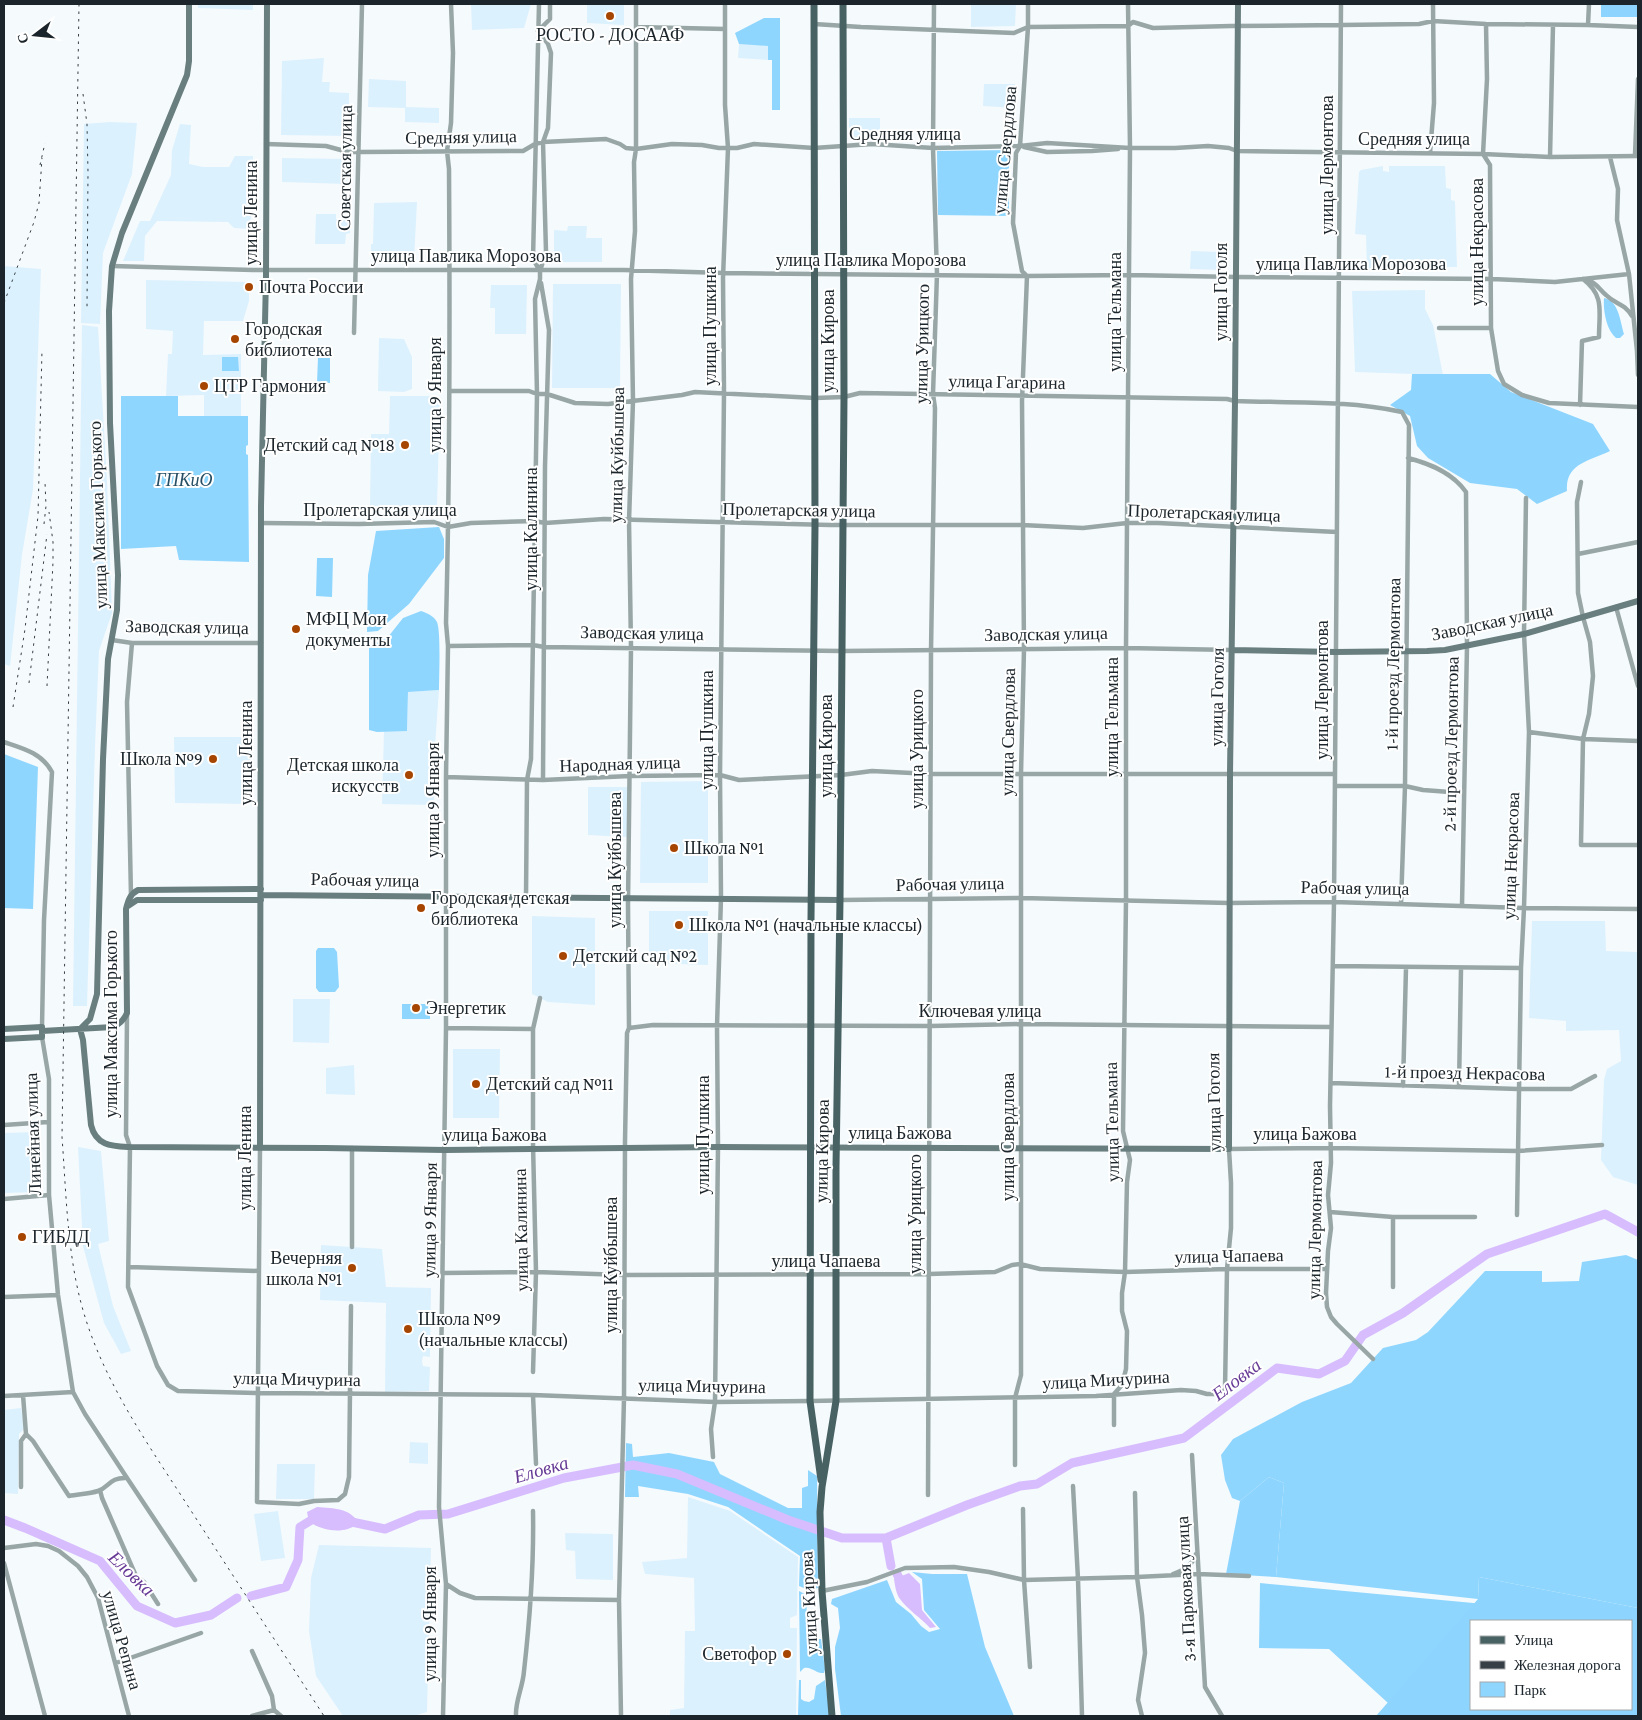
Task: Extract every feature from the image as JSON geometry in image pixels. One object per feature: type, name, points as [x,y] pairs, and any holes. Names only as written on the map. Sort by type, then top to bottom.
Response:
[{"type":"main road","name":"улица Кирова","points":[[814,4],[815,525],[810,1402],[822,1488]]},
{"type":"main road","name":"улица Кирова","points":[[832,1716],[822,1592],[820,1512],[836,1401],[844,397],[843,4]]},
{"type":"street","name":"улица Максима Горького","points":[[108,1145],[96,1138],[91,1125],[83,1040],[80,1029],[90,1019],[97,994],[103,759],[108,659],[117,610],[118,575],[110,423],[109,311],[112,266],[122,233],[187,75],[189,61],[189,4]]},
{"type":"street","name":"улица Ленина","points":[[267,4],[261,523],[260,1271],[257,1502],[299,1504],[338,1500],[345,1494],[349,1476],[350,1394]]},
{"type":"street","name":"Советская улица","points":[[354,333],[360,152],[362,4]]},
{"type":"street","name":"улица 9 Января","points":[[443,1716],[446,1584],[439,1507],[446,1028],[448,646],[446,623],[450,391],[447,150],[451,123],[453,53],[451,4]]},
{"type":"street","name":"улица Калинина","points":[[539,4],[533,259],[540,271]]},
{"type":"street","name":"улица Калинина","points":[[538,31],[550,18],[550,4]]},
{"type":"street","name":"улица Куйбышева","points":[[621,1716],[619,1600],[624,1398],[625,1148],[629,1028],[631,271],[635,231],[636,4]]},
{"type":"street","name":"улица Пушкина","points":[[713,1457],[711,1429],[715,1402],[718,1147],[717,1026],[721,898],[720,775],[724,273],[728,148],[725,105],[725,4]]},
{"type":"street","name":"улица Урицкого","points":[[928,1495],[927,1400],[931,1026],[930,774],[935,408],[933,394],[937,274],[934,148],[934,4]]},
{"type":"street","name":"улица Свердлова","points":[[1014,1465],[1015,1398],[1021,1375],[1021,774],[1024,649],[1022,396],[1027,276],[1022,271],[1013,223],[1016,153],[1020,146],[1028,4]]},
{"type":"street","name":"улица Тельмана","points":[[1114,1425],[1114,1394],[1122,1385],[1126,1369],[1127,1331],[1122,1311],[1122,1292],[1125,1272],[1127,1182],[1130,1160],[1123,1131],[1130,148],[1128,4]]},
{"type":"street","name":"улица Гоголя","points":[[1225,1390],[1227,1269],[1231,1228],[1228,1027],[1238,4]]},
{"type":"street","name":"улица Лермонтова","points":[[1342,4],[1332,1084],[1330,1106],[1331,1163],[1328,1195],[1330,1212],[1327,1307],[1331,1317],[1337,1324],[1373,1359]]},
{"type":"street","points":[[1430,153],[1434,103],[1432,4]]},
{"type":"street","points":[[1588,25],[1589,4]]},
{"type":"street","points":[[814,24],[1014,33],[1028,27],[1128,26],[1133,22],[1153,28],[1419,24],[1433,22],[1638,27]]},
{"type":"street","name":"улица Некрасова","points":[[1486,24],[1487,80],[1483,154],[1490,165],[1491,328],[1498,372],[1504,384],[1522,395],[1549,403],[1580,405]]},
{"type":"street","points":[[1550,157],[1554,25]]},
{"type":"street","points":[[636,27],[725,29]]},
{"type":"street","name":"улица Калинина","points":[[538,31],[548,44],[550,53],[548,128],[543,142],[546,252],[540,271],[548,330],[543,780]]},
{"type":"street","points":[[1637,156],[1638,79]]},
{"type":"street","name":"Средняя улица","points":[[266,144],[326,146],[348,152],[447,150],[495,152],[523,151],[543,142],[606,139],[626,148],[636,149],[672,144],[728,148],[754,144],[814,148],[872,144],[934,148],[1020,146],[1047,142],[1130,148],[1208,146],[1229,148],[1237,151],[1483,154],[1550,157],[1637,156]]},
{"type":"street","points":[[1020,146],[1048,152],[1130,148]]},
{"type":"street","points":[[1610,157],[1618,189],[1617,220],[1630,274],[1638,351],[1638,375]]},
{"type":"street","name":"улица Павлика Морозова","points":[[112,266],[265,270],[1340,277],[1492,279],[1555,282],[1630,274]]},
{"type":"street","name":"улица Калинина","points":[[526,897],[527,780],[531,759],[537,394],[535,299],[540,279]]},
{"type":"street","points":[[1583,279],[1593,281],[1606,295],[1626,307],[1634,318]]},
{"type":"street","points":[[1583,279],[1594,287],[1599,298],[1599,337],[1582,341],[1580,405],[1638,407]]},
{"type":"street","points":[[1438,328],[1491,328]]},
{"type":"street","name":"улица Гагарина","points":[[450,391],[529,391],[537,394],[548,394],[575,403],[608,404],[695,392],[815,398],[844,397],[860,393],[1227,399],[1235,401],[1388,409],[1402,412],[1409,425]]},
{"type":"street","name":"1-й проезд Лермонтова","points":[[1401,904],[1405,786],[1409,425]]},
{"type":"street","name":"2-й проезд Лермонтова","points":[[1408,458],[1424,462],[1448,474],[1459,482],[1466,492],[1467,646],[1462,906]]},
{"type":"street","points":[[1581,482],[1577,502],[1578,593],[1590,642],[1593,676],[1589,714],[1583,739],[1581,845],[1638,845]]},
{"type":"street","name":"улица Некрасова","points":[[1517,1214],[1520,968],[1524,908],[1528,732],[1524,634],[1526,498]]},
{"type":"street","name":"Пролетарская улица","points":[[261,523],[359,524],[434,522],[448,528],[471,523],[604,519],[815,525],[1022,524],[1083,528],[1158,522],[1337,532]]},
{"type":"street","points":[[1578,554],[1638,542]]},
{"type":"street","name":"Заводская улица","points":[[448,646],[533,644],[544,647],[842,651],[1126,648],[1407,652],[1445,650],[1524,634],[1638,601]]},
{"type":"street","points":[[1616,607],[1638,686]]},
{"type":"street","name":"Заводская улица","points":[[112,640],[132,643],[261,643]]},
{"type":"street","name":"улица Максима Горького","points":[[132,643],[127,702],[131,896],[126,909],[126,1135],[130,1148],[128,1287],[158,1366],[168,1385],[178,1391]]},
{"type":"street","points":[[1528,732],[1583,739],[1638,741]]},
{"type":"street","name":"Линейная улица","points":[[4,742],[36,754],[47,763],[52,772],[44,920],[42,1032],[49,1080],[49,1195],[58,1295],[74,1392],[85,1414],[195,1580]]},
{"type":"street","name":"Народная улица","points":[[446,777],[543,780],[630,776],[720,775],[739,780],[841,775],[872,771],[930,774],[1335,774]]},
{"type":"street","points":[[1335,786],[1405,786],[1423,790],[1464,793]]},
{"type":"street","name":"Рабочая улица","points":[[131,896],[138,890],[261,895],[812,900],[1022,898],[1334,902],[1524,908],[1638,909]]},
{"type":"street","name":"Рабочая улица","points":[[126,909],[131,902],[137,900],[261,895]]},
{"type":"street","points":[[1333,966],[1461,969],[1520,968]]},
{"type":"street","points":[[1403,1086],[1406,968]]},
{"type":"street","points":[[1458,1087],[1461,969]]},
{"type":"street","name":"улица Калинина","points":[[533,1372],[536,1272],[533,1029],[540,998]]},
{"type":"street","points":[[4,1039],[42,1032],[113,1027],[122,1021],[127,1012]]},
{"type":"street","name":"Ключевая улица","points":[[629,1028],[653,1025],[931,1026],[1022,1024],[1332,1027]]},
{"type":"street","points":[[446,1028],[533,1029]]},
{"type":"street","points":[[4,1029],[42,1032]]},
{"type":"street","name":"1-й проезд Некрасова","points":[[1332,1084],[1571,1089],[1595,1076]]},
{"type":"street","points":[[4,1125],[48,1122]]},
{"type":"street","name":"улица Бажова","points":[[108,1145],[130,1148],[445,1150],[718,1147],[1330,1148],[1518,1151],[1602,1145]]},
{"type":"street","points":[[352,1148],[352,1247]]},
{"type":"street","points":[[4,1199],[49,1195]]},
{"type":"street","points":[[1330,1212],[1393,1217],[1476,1217]]},
{"type":"street","points":[[1393,1217],[1393,1288]]},
{"type":"street","name":"улица Чапаева","points":[[443,1274],[536,1272],[624,1275],[929,1274],[995,1272],[1020,1264],[1040,1269],[1125,1272],[1327,1269]]},
{"type":"street","points":[[129,1267],[260,1271]]},
{"type":"street","points":[[4,1298],[58,1295]]},
{"type":"street","points":[[350,1306],[350,1394]]},
{"type":"street","name":"улица Мичурина","points":[[178,1391],[258,1394],[441,1394],[715,1402],[810,1402],[1096,1396],[1181,1390],[1216,1394],[1225,1390]]},
{"type":"street","points":[[4,1396],[74,1392]]},
{"type":"street","points":[[21,1487],[21,1441],[26,1434],[23,1395]]},
{"type":"street","points":[[534,1396],[536,1464]]},
{"type":"street","points":[[26,1434],[33,1441],[69,1496],[100,1490],[113,1480],[127,1478]]},
{"type":"street","name":"3-я Парковая улица","points":[[1192,1455],[1205,1687],[1222,1716]]},
{"type":"street","points":[[1073,1486],[1082,1716]]},
{"type":"street","points":[[100,1490],[136,1576],[144,1582],[158,1604]]},
{"type":"street","points":[[1135,1493],[1137,1577],[1145,1654],[1138,1700],[1142,1716]]},
{"type":"street","points":[[1023,1509],[1024,1580],[1030,1667]]},
{"type":"street","points":[[516,1716],[516,1704],[524,1675],[531,1600],[533,1511]]},
{"type":"street","name":"улица Репина","points":[[4,1548],[36,1544],[48,1546],[59,1550],[88,1577],[98,1598],[129,1716]]},
{"type":"street","points":[[1169,1575],[1188,1567],[1194,1561],[1198,1550]]},
{"type":"street","points":[[4,1563],[45,1716]]},
{"type":"street","points":[[822,1592],[868,1582],[905,1568],[954,1567],[1024,1580],[1198,1574],[1249,1576]]},
{"type":"street","points":[[446,1584],[460,1593],[475,1598],[619,1600]]},
{"type":"street","points":[[116,1663],[201,1633]]},
{"type":"street","points":[[252,1651],[272,1696],[274,1710],[281,1716]]},
{"type":"street","points":[[252,1716],[274,1710]]},
{"type":"shaded area","points":[[198,4],[253,4],[253,10],[198,8]]},
{"type":"shaded area","points":[[471,4],[531,4],[524,28],[472,30]]},
{"type":"shaded area","points":[[587,4],[624,4],[624,25],[587,23]]},
{"type":"shaded area","points":[[971,4],[1016,4],[1015,26],[971,27]]},
{"type":"shaded area","points":[[1601,4],[1638,4],[1638,17],[1601,17]]},
{"type":"shaded area","points":[[739,44],[769,45],[768,60],[738,58]]},
{"type":"shaded area","points":[[324,58],[322,82],[330,82],[329,92],[349,93],[349,136],[281,135],[282,61]]},
{"type":"shaded area","points":[[369,79],[406,81],[406,107],[439,108],[439,123],[405,122],[405,108],[368,107]]},
{"type":"shaded area","points":[[984,84],[1015,84],[1015,108],[983,106]]},
{"type":"shaded area","points":[[849,118],[880,118],[880,137],[849,139]]},
{"type":"shaded area","points":[[110,122],[137,123],[132,174],[103,253],[100,324],[81,323],[84,124]]},
{"type":"shaded area","points":[[180,124],[191,125],[189,164],[203,167],[229,167],[235,156],[253,156],[253,215],[251,215],[250,229],[234,228],[228,222],[157,221],[145,236],[144,261],[123,261],[140,221],[150,221],[171,175],[172,150]]},
{"type":"shaded area","points":[[282,158],[348,159],[347,184],[282,182]]},
{"type":"shaded area","points":[[1383,166],[1383,171],[1389,172],[1389,166],[1445,166],[1446,188],[1451,189],[1451,200],[1455,201],[1457,267],[1425,267],[1424,270],[1367,270],[1366,235],[1355,234],[1359,172]]},
{"type":"shaded area","points":[[417,202],[414,260],[394,259],[392,255],[371,255],[374,203]]},
{"type":"shaded area","points":[[316,214],[336,214],[336,219],[350,219],[350,233],[346,234],[345,244],[315,244]]},
{"type":"shaded area","points":[[568,226],[587,226],[586,238],[602,238],[602,262],[554,262],[554,230],[567,231]]},
{"type":"shaded area","points":[[1191,251],[1222,252],[1222,270],[1190,269]]},
{"type":"shaded area","points":[[4,266],[41,269],[33,489],[22,555],[10,666],[4,664]]},
{"type":"shaded area","points":[[146,280],[249,282],[249,301],[243,321],[204,321],[203,355],[241,354],[241,416],[204,416],[204,395],[166,396],[168,354],[172,354],[173,331],[146,329]]},
{"type":"shaded area","points":[[553,284],[621,284],[620,388],[552,388]]},
{"type":"shaded area","points":[[491,285],[527,285],[526,334],[495,334],[495,308],[490,308]]},
{"type":"shaded area","points":[[1425,290],[1425,309],[1433,325],[1443,375],[1355,372],[1352,291]]},
{"type":"shaded area","points":[[1604,298],[1613,303],[1618,312],[1624,334],[1620,338],[1616,338],[1608,325]]},
{"type":"shaded area","points":[[82,325],[98,327],[112,613],[99,651],[87,1006],[73,1006]]},
{"type":"shaded area","points":[[379,338],[404,339],[412,357],[412,389],[404,392],[378,391]]},
{"type":"shaded area","points":[[1412,374],[1490,374],[1511,392],[1593,424],[1610,451],[1580,464],[1574,469],[1567,482],[1567,491],[1537,504],[1517,489],[1470,483],[1428,458],[1417,446],[1410,416],[1390,405],[1411,390]]},
{"type":"shaded area","name":"Детский сад №18","points":[[390,396],[436,396],[440,401],[437,506],[370,506],[371,434],[389,434]]},
{"type":"shaded area","name":"Детская школа искусств","points":[[439,690],[435,746],[434,805],[382,804],[384,731],[407,730],[408,692]]},
{"type":"shaded area","name":"Школа №9","points":[[174,737],[252,737],[252,804],[175,803]]},
{"type":"shaded area","name":"Школа №1","points":[[708,781],[708,883],[640,883],[641,782]]},
{"type":"shaded area","points":[[588,787],[627,787],[627,837],[588,835]]},
{"type":"shaded area","name":"Школа №1 (начальные классы)","points":[[649,911],[708,911],[708,965],[649,963]]},
{"type":"shaded area","name":"Детский сад №2","points":[[532,916],[595,918],[595,1005],[548,1002],[532,994]]},
{"type":"shaded area","points":[[1532,921],[1605,921],[1606,951],[1638,952],[1638,1185],[1613,1177],[1601,1160],[1604,1080],[1607,1069],[1621,1061],[1619,1030],[1566,1031],[1566,1021],[1529,1018]]},
{"type":"shaded area","points":[[293,999],[330,999],[329,1043],[293,1042]]},
{"type":"shaded area","name":"Детский сад №11","points":[[453,1049],[500,1049],[499,1118],[453,1118]]},
{"type":"shaded area","points":[[354,1065],[355,1095],[326,1094],[326,1068]]},
{"type":"shaded area","points":[[35,1132],[38,1192],[4,1193],[4,1133]]},
{"type":"shaded area","points":[[78,1147],[101,1151],[109,1241],[98,1244],[113,1306],[131,1351],[121,1354],[104,1323],[83,1246]]},
{"type":"shaded area","points":[[321,1245],[382,1249],[386,1287],[431,1288],[430,1357],[423,1356],[422,1361],[423,1366],[430,1367],[429,1391],[385,1392],[386,1303],[320,1300]]},
{"type":"shaded area","points":[[21,1408],[24,1429],[19,1434],[18,1494],[4,1493],[4,1410]]},
{"type":"shaded area","points":[[410,1442],[428,1443],[428,1464],[409,1463]]},
{"type":"shaded area","points":[[277,1464],[315,1464],[314,1499],[276,1499]]},
{"type":"shaded area","points":[[1269,1477],[1284,1483],[1276,1577],[1226,1574],[1240,1501]]},
{"type":"shaded area","points":[[688,1497],[730,1511],[798,1557],[797,1615],[790,1618],[790,1628],[797,1628],[796,1716],[670,1716],[670,1710],[684,1708],[685,1631],[695,1631],[694,1578],[645,1574],[642,1562],[687,1558]]},
{"type":"shaded area","points":[[317,1507],[346,1511],[359,1523],[353,1527],[341,1530],[321,1528],[309,1522],[307,1512]]},
{"type":"shaded area","points":[[278,1511],[285,1558],[261,1561],[254,1514]]},
{"type":"shaded area","points":[[565,1533],[613,1534],[613,1580],[576,1579],[575,1551],[566,1550]]},
{"type":"shaded area","points":[[319,1545],[431,1548],[427,1712],[414,1716],[343,1716],[316,1676],[309,1631],[311,1578]]},
{"type":"shaded area","points":[[912,1572],[967,1574],[985,1647],[1014,1716],[841,1716],[835,1669],[835,1647],[840,1628],[838,1608],[831,1604],[832,1599],[887,1580],[896,1602],[911,1614],[921,1626],[929,1632],[940,1629],[924,1610],[922,1579]]},
{"type":"shaded area","points":[[909,1573],[920,1584],[922,1610],[936,1627],[930,1628],[899,1597],[894,1579]]},
{"type":"shaded area","points":[[1479,1577],[1638,1608],[1638,1716],[1376,1716],[1478,1599]]},
{"type":"green space","points":[[764,18],[780,18],[780,110],[772,110],[772,60],[768,60],[768,46],[739,44],[735,33]]},
{"type":"green space","points":[[1009,150],[1009,216],[938,215],[937,151]]},
{"type":"green space","points":[[222,357],[238,357],[239,371],[222,371]]},
{"type":"green space","points":[[318,357],[330,358],[330,383],[317,383]]},
{"type":"green space","name":"ГПКиО","points":[[121,396],[178,396],[178,416],[248,416],[248,445],[246,446],[246,454],[248,455],[249,562],[179,560],[176,546],[121,549]]},
{"type":"green space","points":[[439,527],[444,539],[444,558],[409,604],[378,631],[367,632],[368,575],[376,531]]},
{"type":"green space","points":[[317,558],[333,558],[332,597],[316,596]]},
{"type":"green space","points":[[421,611],[434,618],[437,622],[439,690],[408,692],[407,731],[377,732],[369,730],[369,647],[388,637],[403,618]]},
{"type":"green space","points":[[4,754],[38,767],[33,909],[4,908]]},
{"type":"green space","points":[[318,948],[334,948],[337,952],[339,987],[335,992],[319,992],[316,988],[316,951]]},
{"type":"green space","name":"Энергетик","points":[[402,1004],[430,1004],[430,1019],[402,1019]]},
{"type":"green space","points":[[1626,1255],[1638,1260],[1638,1608],[1479,1577],[1478,1599],[1276,1577],[1284,1483],[1269,1477],[1240,1501],[1232,1498],[1225,1480],[1221,1455],[1233,1439],[1302,1402],[1351,1383],[1383,1348],[1416,1340],[1428,1332],[1485,1271],[1542,1271],[1542,1282],[1579,1281],[1582,1262]]},
{"type":"green space","points":[[626,1443],[632,1444],[633,1457],[669,1453],[714,1462],[720,1474],[788,1508],[802,1508],[802,1488],[808,1486],[808,1470],[817,1476],[818,1588],[809,1590],[799,1586],[800,1556],[728,1507],[688,1494],[638,1486],[639,1497],[625,1497]]},
{"type":"green space","points":[[1260,1583],[1484,1604],[1388,1703],[1329,1649],[1259,1648]]},
{"type":"green space","points":[[799,1591],[807,1595],[806,1633],[811,1639],[821,1639],[824,1673],[807,1668],[800,1672]]},
{"type":"green space","points":[[799,1680],[801,1680],[801,1699],[809,1702],[814,1699],[816,1686],[825,1680],[830,1716],[798,1716]]},
{"type":"waterway","name":"Еловка","points":[[347,1521],[385,1529],[419,1515],[448,1514],[564,1478],[633,1465],[677,1474],[788,1520],[842,1538],[886,1538],[1020,1486],[1037,1484],[1072,1463],[1184,1438],[1277,1368],[1319,1374],[1345,1361],[1363,1335],[1403,1313],[1487,1254],[1605,1214],[1638,1232]]},
{"type":"waterway","name":"Еловка","points":[[251,1596],[286,1587],[298,1560],[300,1527],[318,1516]]},
{"type":"waterway","name":"Еловка","points":[[4,1520],[100,1561],[137,1606],[175,1623],[211,1615],[237,1598]]},
{"type":"waterway","name":"Еловка","points":[[886,1538],[891,1566]]},
{"type":"waterway","name":"Еловка","points":[[897,1574],[899,1578]]},
{"type":"railway","points":[[79,4],[62,1137],[72,1259],[88,1327],[124,1405],[324,1716]]},
{"type":"railway","points":[[83,94],[87,124],[88,172],[87,308]]},
{"type":"railway","points":[[40,165],[45,143]]},
{"type":"railway","points":[[4,303],[34,222],[39,203],[42,158]]},
{"type":"railway","points":[[13,707],[25,629],[38,516],[42,350]]},
{"type":"railway","points":[[44,524],[46,506],[45,482]]},
{"type":"railway","points":[[47,686],[53,562],[53,542],[49,512]]},
{"type":"railway","points":[[29,683],[47,534]]},
{"type":"place","name":"РОСТО - ДОСААФ","points":[[610,16]]},
{"type":"place","name":"Почта России","points":[[249,287]]},
{"type":"place","name":"Городская библиотека","points":[[235,339]]},
{"type":"place","name":"ЦТР Гармония","points":[[204,386]]},
{"type":"place","name":"Детский сад №18","points":[[405,445]]},
{"type":"place","name":"МФЦ Мои документы","points":[[296,629]]},
{"type":"place","name":"Школа №9","points":[[213,759]]},
{"type":"place","name":"Детская школа искусств","points":[[409,775]]},
{"type":"place","name":"Школа №1","points":[[674,848]]},
{"type":"place","name":"Городская детская библиотека","points":[[421,908]]},
{"type":"place","name":"Школа №1 (начальные классы)","points":[[679,925]]},
{"type":"place","name":"Детский сад №2","points":[[563,956]]},
{"type":"place","name":"Энергетик","points":[[416,1008]]},
{"type":"place","name":"Детский сад №11","points":[[476,1084]]},
{"type":"place","name":"ГИБДД","points":[[22,1237]]},
{"type":"place","name":"Вечерняя школа №1","points":[[352,1268]]},
{"type":"place","name":"Школа №9 (начальные классы)","points":[[408,1329]]},
{"type":"place","name":"Светофор","points":[[787,1654]]}]
